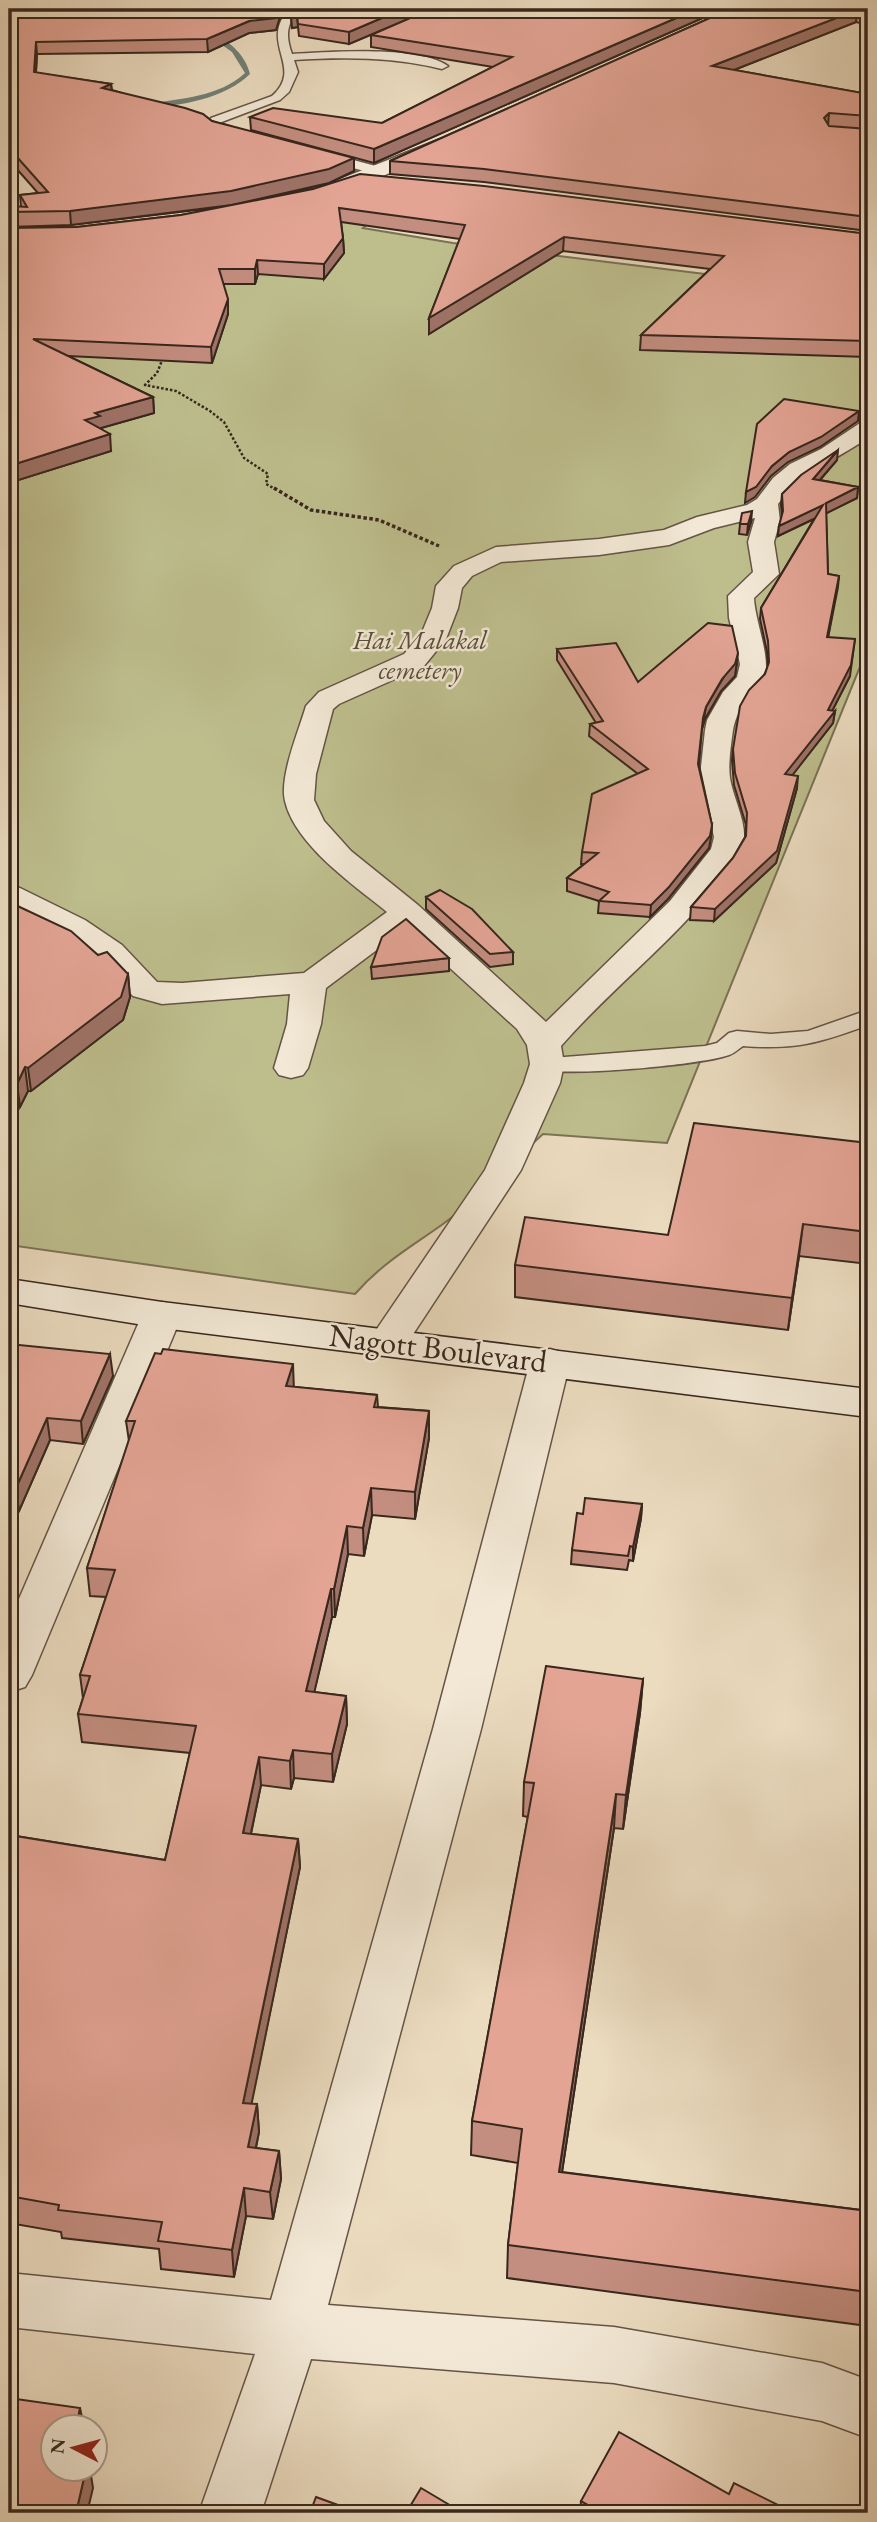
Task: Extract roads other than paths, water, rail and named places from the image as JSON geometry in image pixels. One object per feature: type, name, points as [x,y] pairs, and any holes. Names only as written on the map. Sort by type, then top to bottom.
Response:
[{"type":"street","points":[[305,197],[360,180],[455,138]]},
{"type":"street","points":[[360,180],[401,183]]},
{"type":"street","points":[[545,1054],[530,1023],[407,912],[340,858],[310,824],[299,800],[301,774],[320,706],[329,698],[414,660],[433,639],[445,608],[449,586],[463,571],[496,555],[599,547],[669,537],[706,522],[755,511],[766,504],[782,483],[798,469],[868,428]]},
{"type":"street","points":[[388,1342],[503,1170],[542,1083],[545,1054],[572,1013],[632,959],[681,908],[713,870],[726,849],[729,837],[715,776],[719,730],[721,720],[737,692],[750,680],[754,664],[740,604],[746,591],[766,574],[761,542],[768,521],[766,504]]},
{"type":"street","points":[[9,895],[74,927],[101,946],[145,989],[162,993],[182,993],[313,982]]},
{"type":"street","points":[[292,1068],[304,1024],[307,992],[313,982],[407,912]]},
{"type":"street","name":"Nagott Boulevard","points":[[9,1291],[162,1315],[868,1403]]},
{"type":"street","points":[[9,1675],[162,1315]]},
{"type":"street","points":[[230,2513],[292,2330],[457,1729],[550,1362]]},
{"type":"street","points":[[9,2300],[292,2330],[614,2355],[822,2392],[868,2409]]},
{"type":"lane","points":[[255,138],[212,125],[215,121],[276,98],[282,92],[292,72],[281,36],[281,25],[294,9]]},
{"type":"lane","points":[[342,54],[365,43]]},
{"type":"lane","points":[[289,57],[392,55],[442,66]]},
{"type":"lane","points":[[305,151],[379,171]]},
{"type":"lane","points":[[545,1054],[594,1063],[705,1053],[725,1049],[737,1038],[771,1041],[811,1038],[868,1017]]},
{"type":"waterway","points":[[148,106],[215,93],[239,82],[248,73],[234,51],[213,36]]},
{"type":"park label","name":"Hai Malakal cemetery","points":[[420,655]]}]
